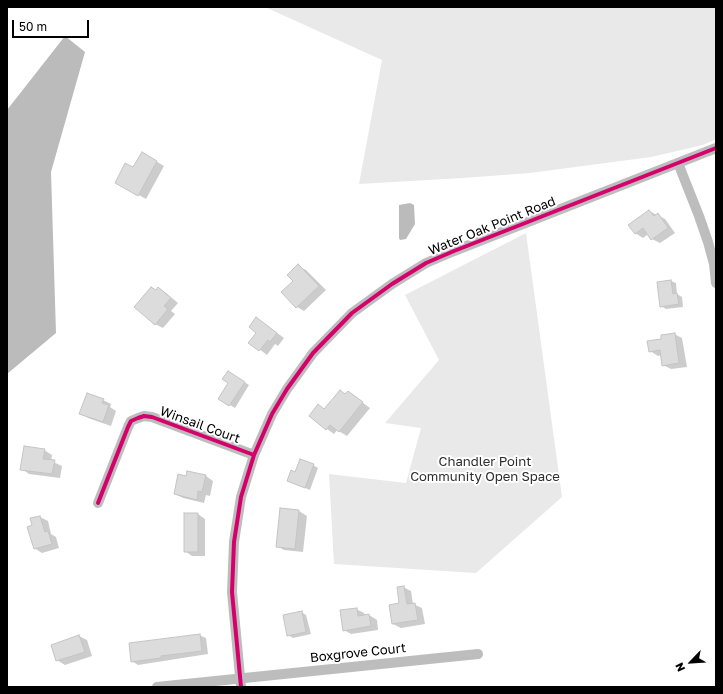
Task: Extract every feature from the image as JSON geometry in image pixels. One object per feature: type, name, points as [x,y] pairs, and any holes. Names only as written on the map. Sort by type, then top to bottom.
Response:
[{"type":"street","name":"Water Oak Point Road","points":[[241,683],[232,592],[234,542],[241,497],[254,456],[272,414],[287,389],[314,353],[333,331],[352,313],[392,284],[426,263],[716,148]]},
{"type":"street","points":[[678,163],[708,242],[714,264],[716,283]]},
{"type":"street","name":"Winsail Court","points":[[98,503],[131,421],[144,416],[152,417],[254,456]]},
{"type":"street","name":"Boxgrove Court","points":[[157,687],[241,683],[478,654]]},
{"type":"green space","points":[[265,7],[716,7],[716,139],[703,145],[651,157],[530,173],[359,184],[382,60]]},
{"type":"green space","name":"Chandler Point Community Open Space","points":[[526,233],[562,497],[476,573],[334,564],[329,474],[406,483],[421,428],[385,423],[439,360],[405,295]]},
{"type":"shaded area","points":[[65,36],[85,52],[51,172],[56,333],[7,374],[7,110]]},
{"type":"shaded area","points":[[410,203],[414,205],[415,224],[406,239],[400,240],[399,205]]},
{"type":"building","points":[[142,152],[157,161],[138,196],[115,183],[125,163],[133,167]]},
{"type":"building","points":[[649,210],[654,216],[658,213],[668,228],[651,240],[643,228],[635,234],[628,225]]},
{"type":"building","points":[[298,264],[319,286],[296,308],[281,292],[293,281],[287,275]]},
{"type":"building","points":[[671,280],[673,294],[677,293],[679,304],[660,307],[657,282]]},
{"type":"building","points":[[151,287],[156,290],[158,287],[171,298],[164,306],[168,309],[155,325],[134,307]]},
{"type":"building","points":[[256,317],[277,333],[270,342],[268,340],[259,351],[248,343],[256,333],[249,327]]},
{"type":"building","points":[[675,333],[679,363],[662,366],[660,350],[649,352],[647,341],[661,339],[661,335]]},
{"type":"building","points":[[228,371],[245,382],[229,406],[218,399],[228,383],[222,379]]},
{"type":"building","points":[[340,390],[345,394],[348,391],[363,402],[339,432],[330,425],[326,430],[309,416],[318,404],[324,409]]},
{"type":"building","points":[[87,393],[104,399],[102,403],[109,405],[103,422],[79,414]]},
{"type":"building","points":[[24,446],[45,449],[43,459],[55,460],[52,474],[20,470]]},
{"type":"building","points":[[300,459],[314,464],[305,488],[287,481],[291,470],[295,472]]},
{"type":"building","points":[[187,471],[206,475],[202,492],[198,491],[197,500],[174,494],[178,474],[186,476]]},
{"type":"building","points":[[280,508],[299,510],[295,549],[276,547]]},
{"type":"building","points":[[184,513],[198,513],[198,552],[184,552]]},
{"type":"building","points":[[40,516],[45,532],[48,531],[52,544],[34,549],[27,527],[32,525],[30,518]]},
{"type":"building","points":[[404,586],[407,604],[415,603],[418,620],[392,624],[389,605],[399,603],[397,587]]},
{"type":"building","points":[[357,608],[358,616],[369,614],[371,626],[343,631],[340,610]]},
{"type":"building","points":[[302,611],[306,632],[287,636],[283,615]]},
{"type":"building","points":[[200,634],[202,651],[161,656],[161,658],[131,662],[129,643]]},
{"type":"building","points":[[79,635],[85,652],[56,661],[51,645]]},
{"type":"cycle path","points":[[241,687],[232,592],[234,542],[241,497],[254,455],[272,414],[287,389],[313,353],[352,313],[392,284],[426,263],[716,148]]},
{"type":"cycle path","points":[[98,503],[131,421],[144,416],[152,417],[254,455]]}]
